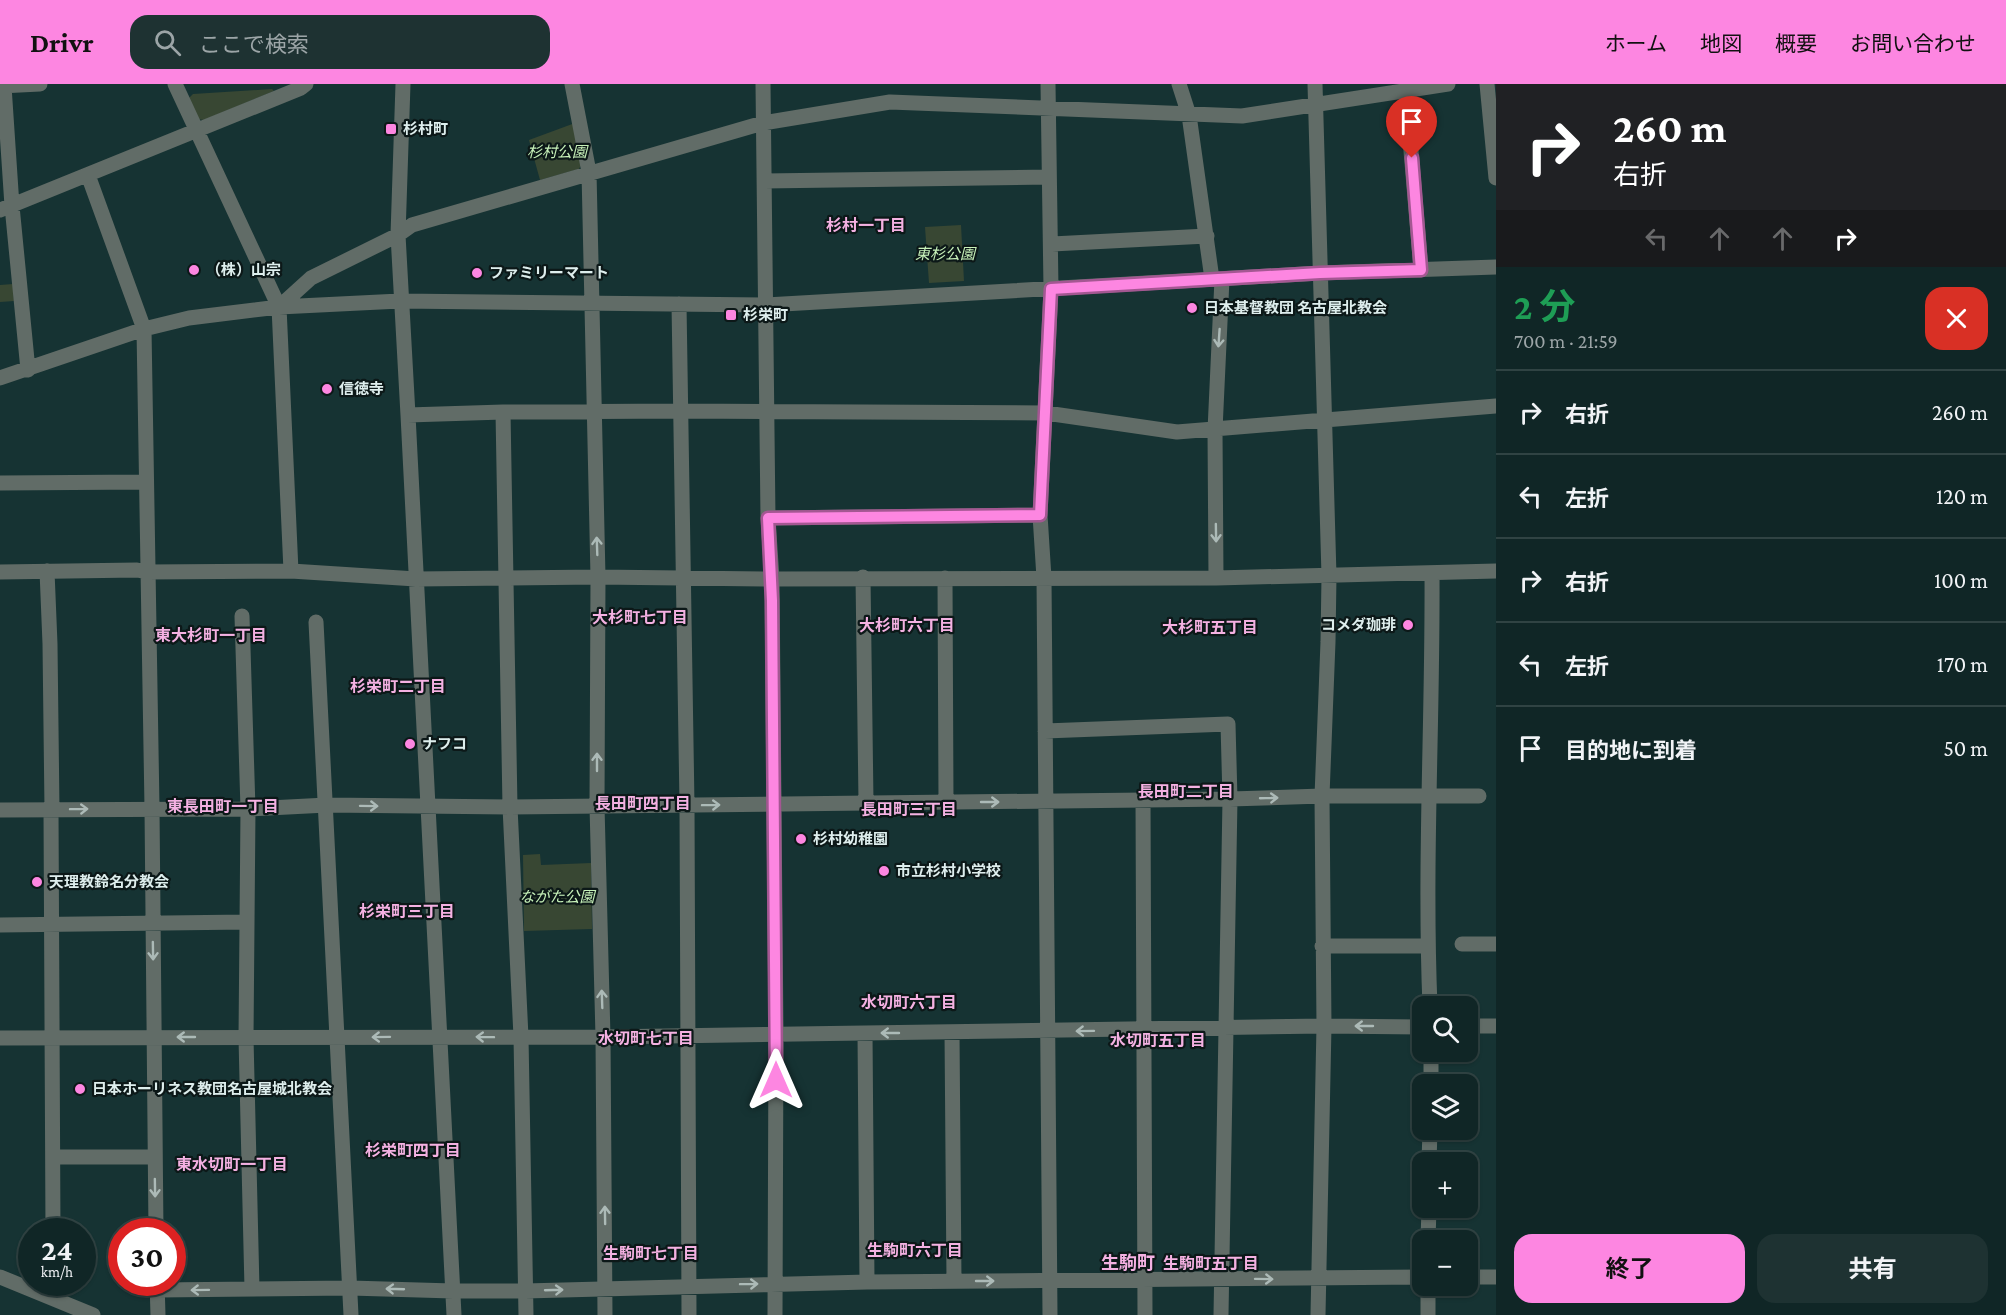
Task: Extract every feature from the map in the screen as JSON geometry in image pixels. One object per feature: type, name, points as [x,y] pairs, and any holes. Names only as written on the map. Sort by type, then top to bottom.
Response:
[{"type":"street","points":[[28,370],[6,208],[2,86],[40,84]]},
{"type":"street","points":[[175,84],[279,307],[291,571]]},
{"type":"street","points":[[6,208],[306,84]]},
{"type":"street","points":[[403,84],[398,235],[400,300],[408,414],[454,1315]]},
{"type":"street","points":[[572,84],[589,172],[598,577],[597,806],[603,1037],[605,1315]]},
{"type":"street","points":[[763,84],[768,518],[772,579],[776,1034],[775,1315]]},
{"type":"street","points":[[1048,84],[1052,244],[1040,515],[1044,578],[1047,801],[1050,1315]]},
{"type":"street","points":[[1179,84],[1189,115],[1207,236],[1217,279],[1216,578]]},
{"type":"street","points":[[1315,84],[1329,576],[1322,796],[1324,1026],[1318,1315]]},
{"type":"street","points":[[279,307],[311,278],[398,235],[412,225],[763,123],[890,102],[1242,116],[1448,84]]},
{"type":"street","points":[[1487,84],[1496,172]]},
{"type":"street","points":[[1406,91],[1421,270]]},
{"type":"street","points":[[88,175],[144,329],[156,1218]]},
{"type":"street","points":[[764,180],[1049,177]]},
{"type":"street","points":[[1052,244],[1207,236]]},
{"type":"street","points":[[0,378],[144,329],[189,318],[279,307],[400,300],[766,304],[1320,273],[1496,267]]},
{"type":"street","points":[[679,303],[687,805],[689,1315]]},
{"type":"street","points":[[408,414],[682,411],[1046,413],[1178,432],[1496,406]]},
{"type":"street","points":[[502,412],[510,807],[521,1037],[526,1315]]},
{"type":"street","points":[[0,483],[146,482]]},
{"type":"street","points":[[768,518],[1040,515]]},
{"type":"street","points":[[47,571],[50,644],[53,1218]]},
{"type":"street","points":[[0,572],[291,571],[416,579],[598,577],[772,579],[1216,578],[1496,571]]},
{"type":"street","points":[[1430,996],[1428,795],[1433,677],[1432,573]]},
{"type":"street","points":[[863,578],[866,802]]},
{"type":"street","points":[[945,578],[946,802]]},
{"type":"street","points":[[242,616],[248,809],[246,1038],[252,1289]]},
{"type":"street","points":[[316,622],[339,1037],[351,1315]]},
{"type":"street","points":[[1045,731],[1228,724],[1230,799],[1221,1315]]},
{"type":"street","points":[[0,810],[248,809],[327,806],[428,808],[1479,796]]},
{"type":"street","points":[[1143,799],[1144,1315]]},
{"type":"street","points":[[0,925],[247,922]]},
{"type":"street","points":[[1462,944],[1496,944]]},
{"type":"street","points":[[1322,946],[1428,946]]},
{"type":"street","points":[[0,1038],[603,1037],[1324,1026],[1412,1027]]},
{"type":"street","points":[[1478,1026],[1496,1026]]},
{"type":"street","points":[[952,1032],[954,1281]]},
{"type":"street","points":[[865,1033],[867,1282]]},
{"type":"street","points":[[53,1157],[154,1157]]},
{"type":"street","points":[[0,1277],[18,1282]]},
{"type":"street","points":[[186,1287],[350,1288],[453,1292],[867,1282],[1222,1278],[1319,1280],[1412,1277]]},
{"type":"street","points":[[1478,1277],[1496,1277]]},
{"type":"street","points":[[62,1296],[90,1314]]},
{"type":"street","points":[[157,1296],[158,1315]]},
{"type":"street","points":[[1428,1296],[1428,1315]]},
{"type":"green space","points":[[272,89],[274,91],[204,120],[197,119],[189,98],[193,94]]},
{"type":"green space","name":"杉村公園","points":[[575,123],[582,163],[579,169],[540,180],[529,140]]},
{"type":"green space","name":"東杉公園","points":[[961,225],[964,281],[929,283],[925,227]]},
{"type":"green space","points":[[13,284],[14,301],[0,302],[0,285]]},
{"type":"green space","name":"ながた公園","points":[[540,854],[541,865],[591,863],[592,929],[524,931],[523,855]]},
{"type":"place","name":"杉村町","points":[[391,129]]},
{"type":"place","name":"（株）山宗","points":[[194,270]]},
{"type":"place","name":"ファミリーマート","points":[[477,273]]},
{"type":"place","name":"日本基督教団 名古屋北教会","points":[[1192,308]]},
{"type":"place","name":"杉栄町","points":[[731,315]]},
{"type":"place","name":"信徳寺","points":[[327,389]]},
{"type":"place","name":"コメダ珈琲","points":[[1408,625]]},
{"type":"place","name":"ナフコ","points":[[410,744]]},
{"type":"place","name":"杉村幼稚園","points":[[801,839]]},
{"type":"place","name":"市立杉村小学校","points":[[884,871]]},
{"type":"place","name":"天理教鈴名分教会","points":[[37,882]]},
{"type":"place","name":"日本ホーリネス教団名古屋城北教会","points":[[80,1089]]},
{"type":"district","name":"杉村一丁目","points":[[866,225]]},
{"type":"district","name":"大杉町七丁目","points":[[640,617]]},
{"type":"district","name":"大杉町六丁目","points":[[907,625]]},
{"type":"district","name":"大杉町五丁目","points":[[1210,627]]},
{"type":"district","name":"東大杉町一丁目","points":[[211,635]]},
{"type":"district","name":"杉栄町二丁目","points":[[398,686]]},
{"type":"district","name":"長田町二丁目","points":[[1186,791]]},
{"type":"district","name":"長田町四丁目","points":[[643,803]]},
{"type":"district","name":"東長田町一丁目","points":[[223,806]]},
{"type":"district","name":"長田町三丁目","points":[[909,809]]},
{"type":"district","name":"杉栄町三丁目","points":[[407,911]]},
{"type":"district","name":"水切町六丁目","points":[[909,1002]]},
{"type":"district","name":"水切町七丁目","points":[[646,1038]]},
{"type":"district","name":"水切町五丁目","points":[[1158,1040]]},
{"type":"district","name":"杉栄町四丁目","points":[[413,1150]]},
{"type":"district","name":"東水切町一丁目","points":[[232,1164]]},
{"type":"district","name":"生駒町六丁目","points":[[915,1250]]},
{"type":"district","name":"生駒町七丁目","points":[[651,1253]]},
{"type":"district","name":"生駒町","points":[[1128,1263]]},
{"type":"district","name":"生駒町五丁目","points":[[1211,1263]]},
{"type":"route","points":[[776,1080],[772,579],[768,518],[1040,515],[1051,289],[1320,273],[1421,270],[1412,158]]}]
